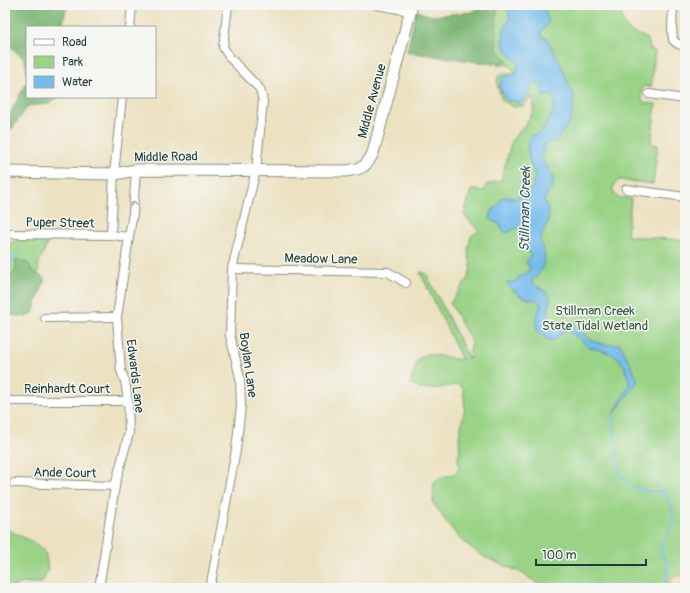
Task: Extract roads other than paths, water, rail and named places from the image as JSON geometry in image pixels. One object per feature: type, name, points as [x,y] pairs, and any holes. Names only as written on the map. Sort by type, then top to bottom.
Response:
[{"type":"main road","name":"Middle Avenue","points":[[329,171],[360,169],[369,161],[373,153],[411,8]]},
{"type":"main road","name":"Middle Road","points":[[5,172],[114,174],[136,170],[329,171]]},
{"type":"street","points":[[130,26],[132,5]]},
{"type":"street","name":"Boylan Lane","points":[[210,588],[236,450],[241,406],[240,378],[230,335],[232,269],[256,170],[263,101],[260,89],[230,58],[223,47],[228,5]]},
{"type":"street","points":[[377,5],[411,8]]},
{"type":"street","points":[[673,5],[673,40],[678,44],[685,46]]},
{"type":"street","points":[[649,94],[685,99]]},
{"type":"street","points":[[111,235],[114,174],[122,98]]},
{"type":"street","name":"Edwards Lane","points":[[97,588],[100,582],[115,486],[129,433],[128,401],[121,371],[117,318],[134,213],[136,170]]},
{"type":"street","points":[[626,189],[685,197]]},
{"type":"street","name":"Puper Street","points":[[8,234],[111,235],[129,237]]},
{"type":"street","name":"Meadow Lane","points":[[232,269],[388,272],[406,283]]},
{"type":"street","points":[[45,318],[117,318]]},
{"type":"street","name":"Reinhardt Court","points":[[5,401],[128,401]]},
{"type":"street","name":"Ande Court","points":[[14,484],[115,486]]},
{"type":"water","points":[[507,5],[543,5],[549,23],[540,33],[542,37],[547,38],[561,65],[574,97],[570,122],[555,142],[547,142],[543,150],[542,160],[553,178],[553,185],[544,199],[549,213],[548,222],[542,233],[541,242],[545,257],[542,270],[532,281],[533,284],[545,291],[550,297],[548,324],[550,327],[562,323],[569,323],[575,326],[594,342],[620,344],[638,381],[612,417],[629,386],[629,380],[624,366],[618,358],[607,352],[588,347],[579,338],[566,329],[552,341],[541,336],[538,332],[536,322],[541,305],[538,301],[519,295],[510,288],[507,282],[515,282],[519,277],[527,273],[530,268],[526,263],[531,255],[520,238],[520,228],[515,228],[508,233],[502,230],[500,224],[490,220],[492,210],[499,205],[500,200],[503,197],[515,199],[532,189],[535,175],[530,163],[527,148],[531,136],[541,131],[547,123],[556,103],[552,95],[543,96],[541,86],[536,82],[533,82],[526,96],[520,103],[506,100],[499,87],[503,77],[516,74],[518,64],[503,45],[504,29],[510,19]]},
{"type":"waterway","points":[[5,270],[19,252]]},
{"type":"waterway","name":"Stillman Creek","points":[[613,415],[612,417],[620,473],[629,485],[645,491],[662,491],[672,506],[673,524],[664,540],[661,553],[669,565],[665,588]]},
{"type":"park label","name":"Stillman Creek State Tidal Wetland","points":[[595,318]]}]
